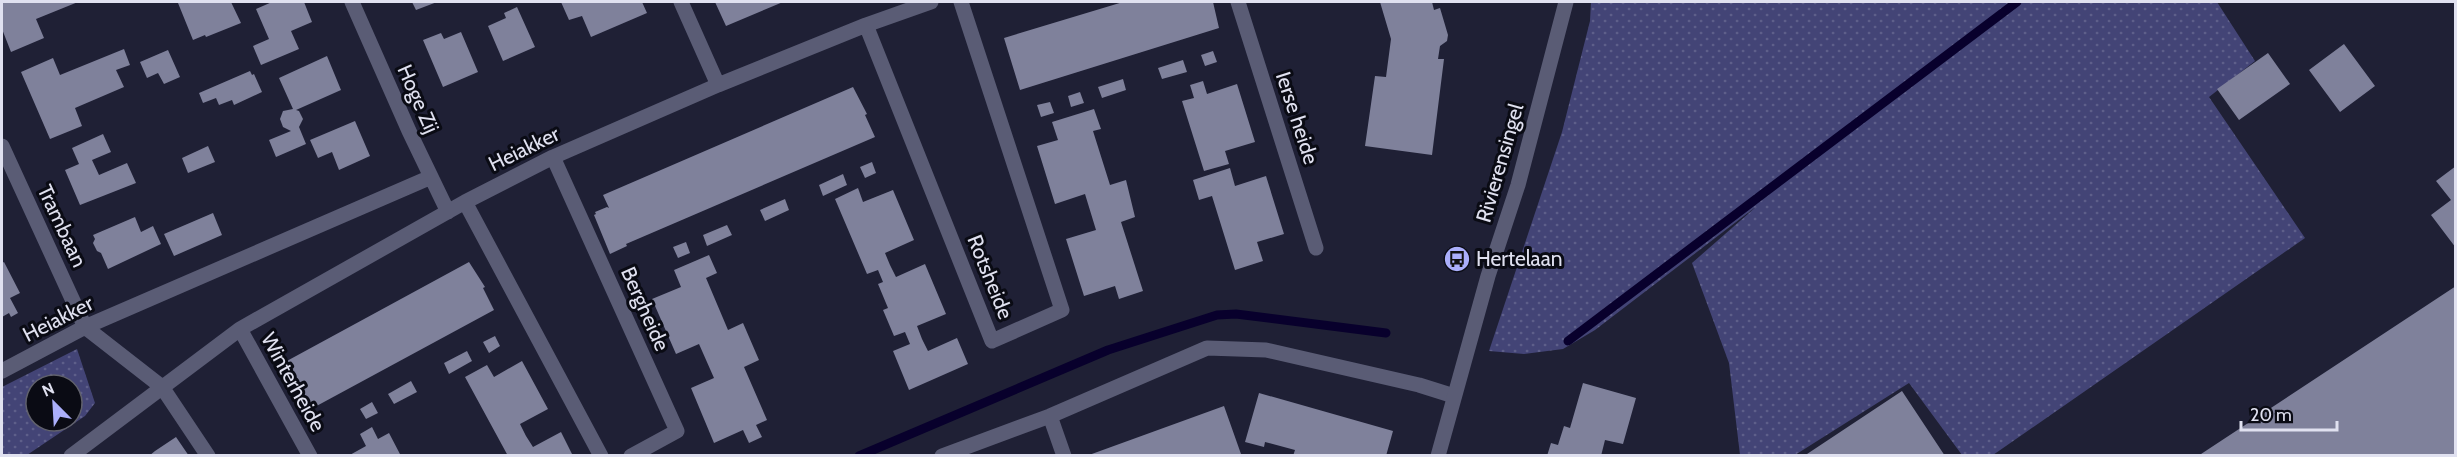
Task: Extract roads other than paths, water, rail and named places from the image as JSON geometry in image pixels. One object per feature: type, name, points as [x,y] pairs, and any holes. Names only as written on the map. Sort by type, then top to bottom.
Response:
[{"type":"street","name":"Hoge Zij","points":[[352,2],[448,212]]},
{"type":"street","points":[[681,2],[718,85]]},
{"type":"street","name":"Heiakker","points":[[162,387],[240,329],[465,202],[553,157],[718,85],[866,25],[931,2]]},
{"type":"street","name":"Rotsheide","points":[[866,25],[993,340],[1062,310],[960,2]]},
{"type":"street","name":"Ierse heide","points":[[1238,2],[1316,248]]},
{"type":"street","name":"Rivierensingel","points":[[1555,2],[1559,21]]},
{"type":"street","name":"Rivierensingel","points":[[1438,456],[1488,276],[1518,185],[1557,39],[1559,21],[1566,2]]},
{"type":"street","name":"Trambaan","points":[[2,146],[85,327],[162,387]]},
{"type":"street","name":"Bergheide","points":[[553,157],[677,431],[631,456]]},
{"type":"street","name":"Heiakker","points":[[2,371],[85,327],[431,177]]},
{"type":"street","points":[[465,202],[601,456]]},
{"type":"street","name":"Winterheide","points":[[240,329],[310,456]]},
{"type":"street","points":[[942,456],[1050,416],[1207,348],[1266,350],[1419,385],[1454,396]]},
{"type":"street","points":[[70,456],[162,387],[208,456]]},
{"type":"street","points":[[1050,416],[1065,456]]},
{"type":"waterway","points":[[1568,341],[2017,2]]},
{"type":"waterway","points":[[859,456],[1108,350],[1217,315],[1236,314],[1386,333]]},
{"type":"place","name":"Hertelaan","points":[[1457,259]]}]
